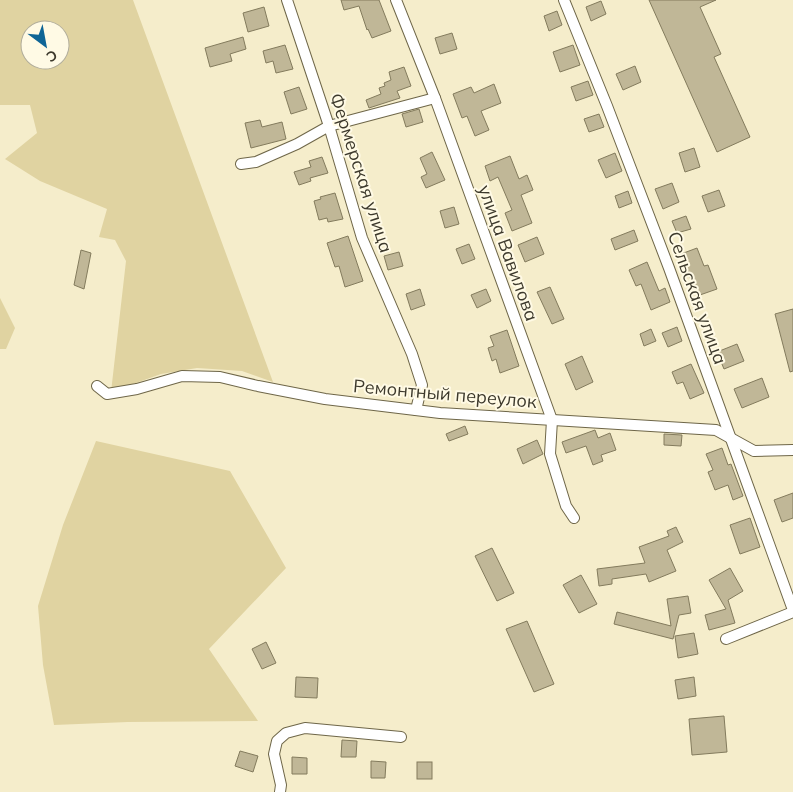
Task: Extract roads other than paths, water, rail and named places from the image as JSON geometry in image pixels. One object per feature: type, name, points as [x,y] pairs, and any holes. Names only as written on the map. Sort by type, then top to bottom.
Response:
[{"type":"street","name":"Фермерская улица","points":[[287,0],[329,126],[362,238],[412,354],[422,385],[416,410]]},
{"type":"street","name":"улица Вавилова","points":[[396,0],[435,98],[552,420],[550,454],[566,506],[574,518]]},
{"type":"street","name":"Сельская улица","points":[[564,0],[669,268],[793,611]]},
{"type":"street","points":[[241,164],[256,162],[297,144],[329,126],[435,98]]},
{"type":"street","name":"Ремонтный переулок","points":[[97,386],[107,394],[137,389],[182,376],[220,377],[325,399],[416,410],[716,430],[754,451],[793,450]]},
{"type":"street","points":[[726,639],[793,611]]},
{"type":"street","points":[[280,792],[281,785],[274,754],[277,741],[286,733],[305,728],[401,737]]}]
